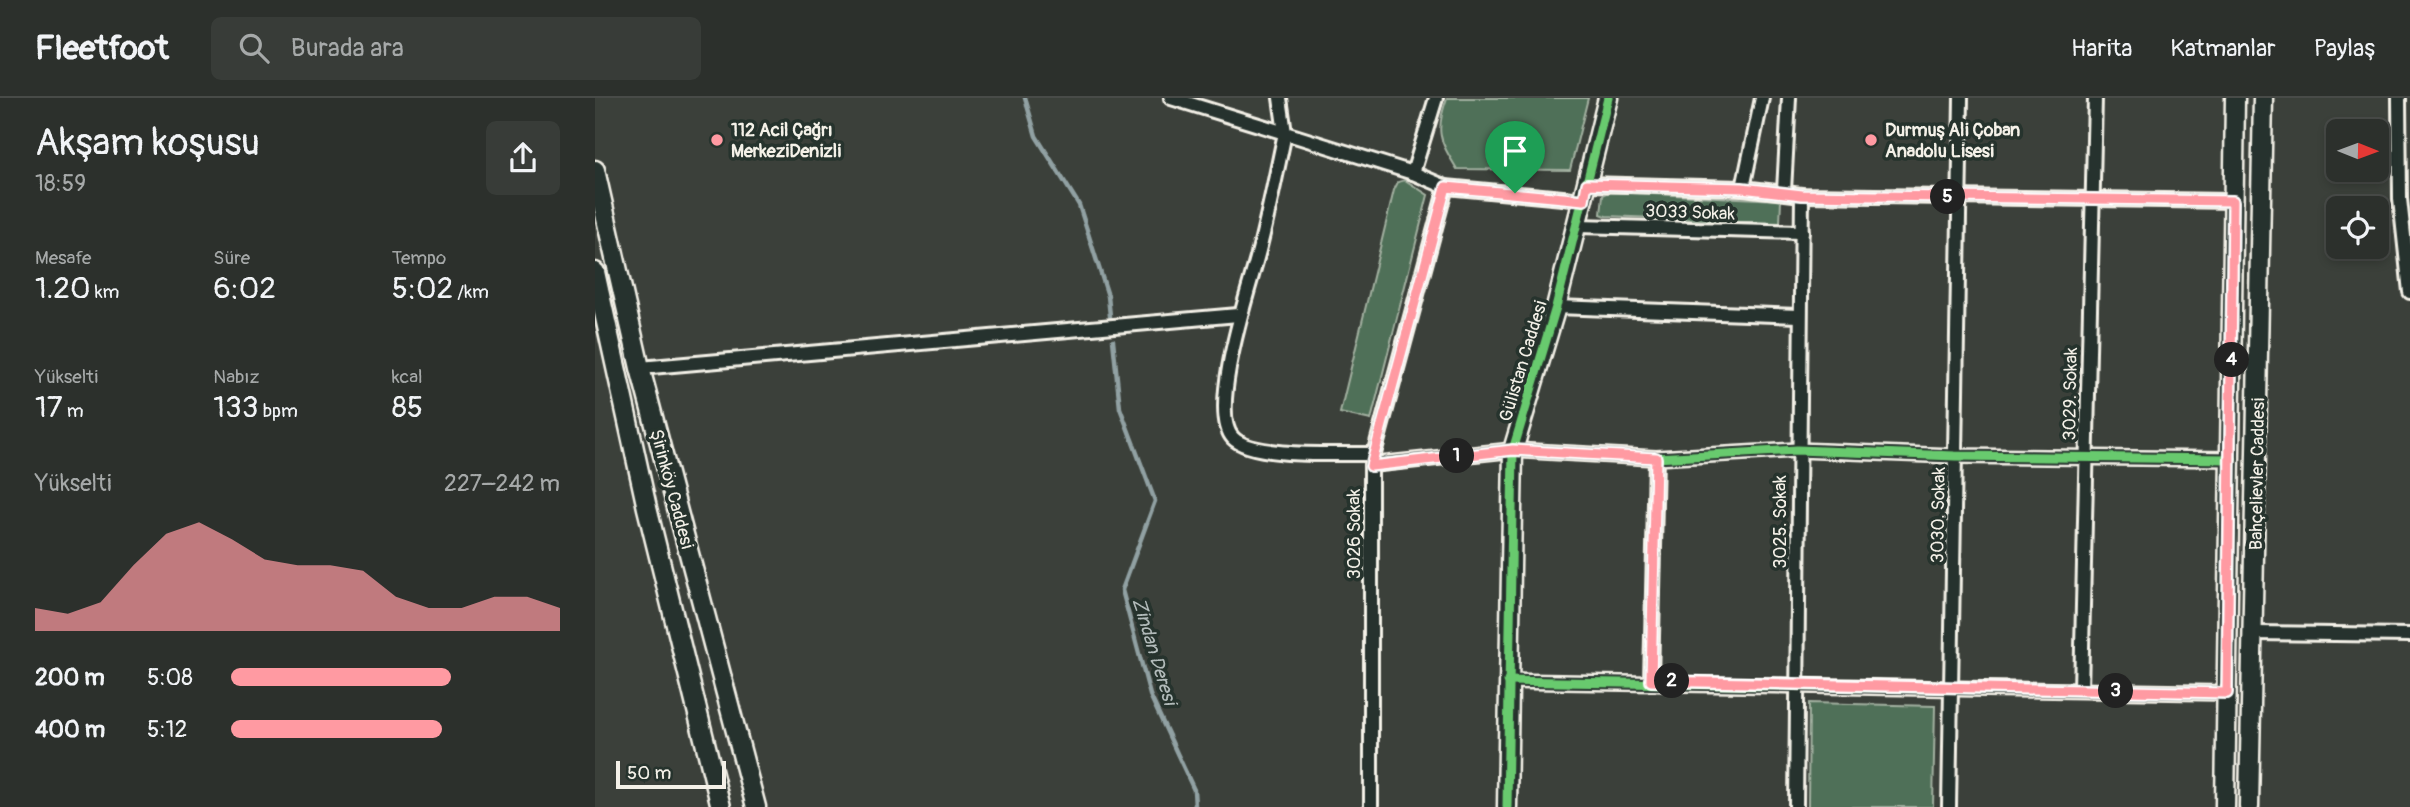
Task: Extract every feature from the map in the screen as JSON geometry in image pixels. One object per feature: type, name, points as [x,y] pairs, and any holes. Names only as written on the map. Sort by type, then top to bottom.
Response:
[{"type":"street","name":"3033 Sokak","points":[[1171,98],[1413,173],[1446,187],[1585,192],[1742,188],[1802,195],[2233,201]]},
{"type":"street","points":[[1280,98],[1285,133],[1257,259],[1238,315],[1225,397],[1225,422],[1233,438],[1256,449],[1373,460],[1513,450],[1656,458],[1797,450],[1955,456],[2232,459]]},
{"type":"street","points":[[1413,173],[1436,98]]},
{"type":"street","name":"Gülistan Caddesi","points":[[1507,807],[1513,450],[1578,226],[1608,98]]},
{"type":"street","points":[[1742,188],[1762,98]]},
{"type":"street","points":[[1784,191],[1790,98]]},
{"type":"street","name":"3030. Sokak","points":[[1949,807],[1957,198],[1961,98]]},
{"type":"street","name":"3029. Sokak","points":[[2081,690],[2095,98]]},
{"type":"street","name":"Bahçelievler Caddesi","points":[[2225,807],[2235,98]]},
{"type":"street","name":"Bahçelievler Caddesi","points":[[2249,807],[2263,98]]},
{"type":"street","points":[[2399,98],[2400,199],[2410,292]]},
{"type":"street","name":"Şirinköy Caddesi","points":[[595,170],[601,227],[613,248],[641,368],[756,807]]},
{"type":"street","name":"3026 Sokak","points":[[1371,807],[1373,460],[1446,187]]},
{"type":"street","name":"3025. Sokak","points":[[1796,807],[1797,450],[1802,195]]},
{"type":"street","name":"3033 Sokak","points":[[1578,226],[1802,232]]},
{"type":"street","points":[[595,254],[613,248]]},
{"type":"street","name":"Şirinköy Caddesi","points":[[595,272],[647,508],[721,807]]},
{"type":"street","points":[[1556,307],[1800,316]]},
{"type":"street","points":[[641,368],[1238,315]]},
{"type":"street","points":[[1651,681],[1656,458]]},
{"type":"street","points":[[2254,633],[2410,635]]},
{"type":"street","points":[[1508,681],[1651,681],[2227,693]]},
{"type":"green space","points":[[1447,98],[1588,98],[1570,170],[1457,169],[1441,135],[1441,119]]},
{"type":"green space","points":[[1405,180],[1428,195],[1371,420],[1340,413],[1394,190],[1398,182]]},
{"type":"green space","points":[[1609,192],[1781,200],[1780,223],[1606,216],[1601,214],[1603,195]]},
{"type":"green space","points":[[1809,703],[1935,706],[1933,807],[1808,807]]},
{"type":"waterway","name":"Zindan Deresi","points":[[1025,98],[1036,136],[1079,205],[1108,296],[1110,316]]},
{"type":"waterway","name":"Zindan Deresi","points":[[1113,340],[1120,408],[1155,501],[1122,590],[1150,695],[1194,790],[1195,807]]},
{"type":"cycle path","points":[[1507,807],[1513,450],[1556,307],[1608,98]]},
{"type":"cycle path","points":[[1371,465],[1513,450],[1656,458],[1797,450],[1955,456],[2232,459]]},
{"type":"cycle path","points":[[1508,681],[2227,693]]},
{"type":"place","name":"112 Acil Çağrı MerkeziDenizli","points":[[717,140]]},
{"type":"place","name":"Durmuş Ali Çoban Anadolu Lisesi","points":[[1871,140]]},
{"type":"route","points":[[1587,184],[1742,188],[1802,195],[2233,201],[2232,459],[2227,693],[1651,681],[1656,458],[1513,450],[1371,466],[1446,187],[1515,193],[1584,200],[1587,184]]}]
